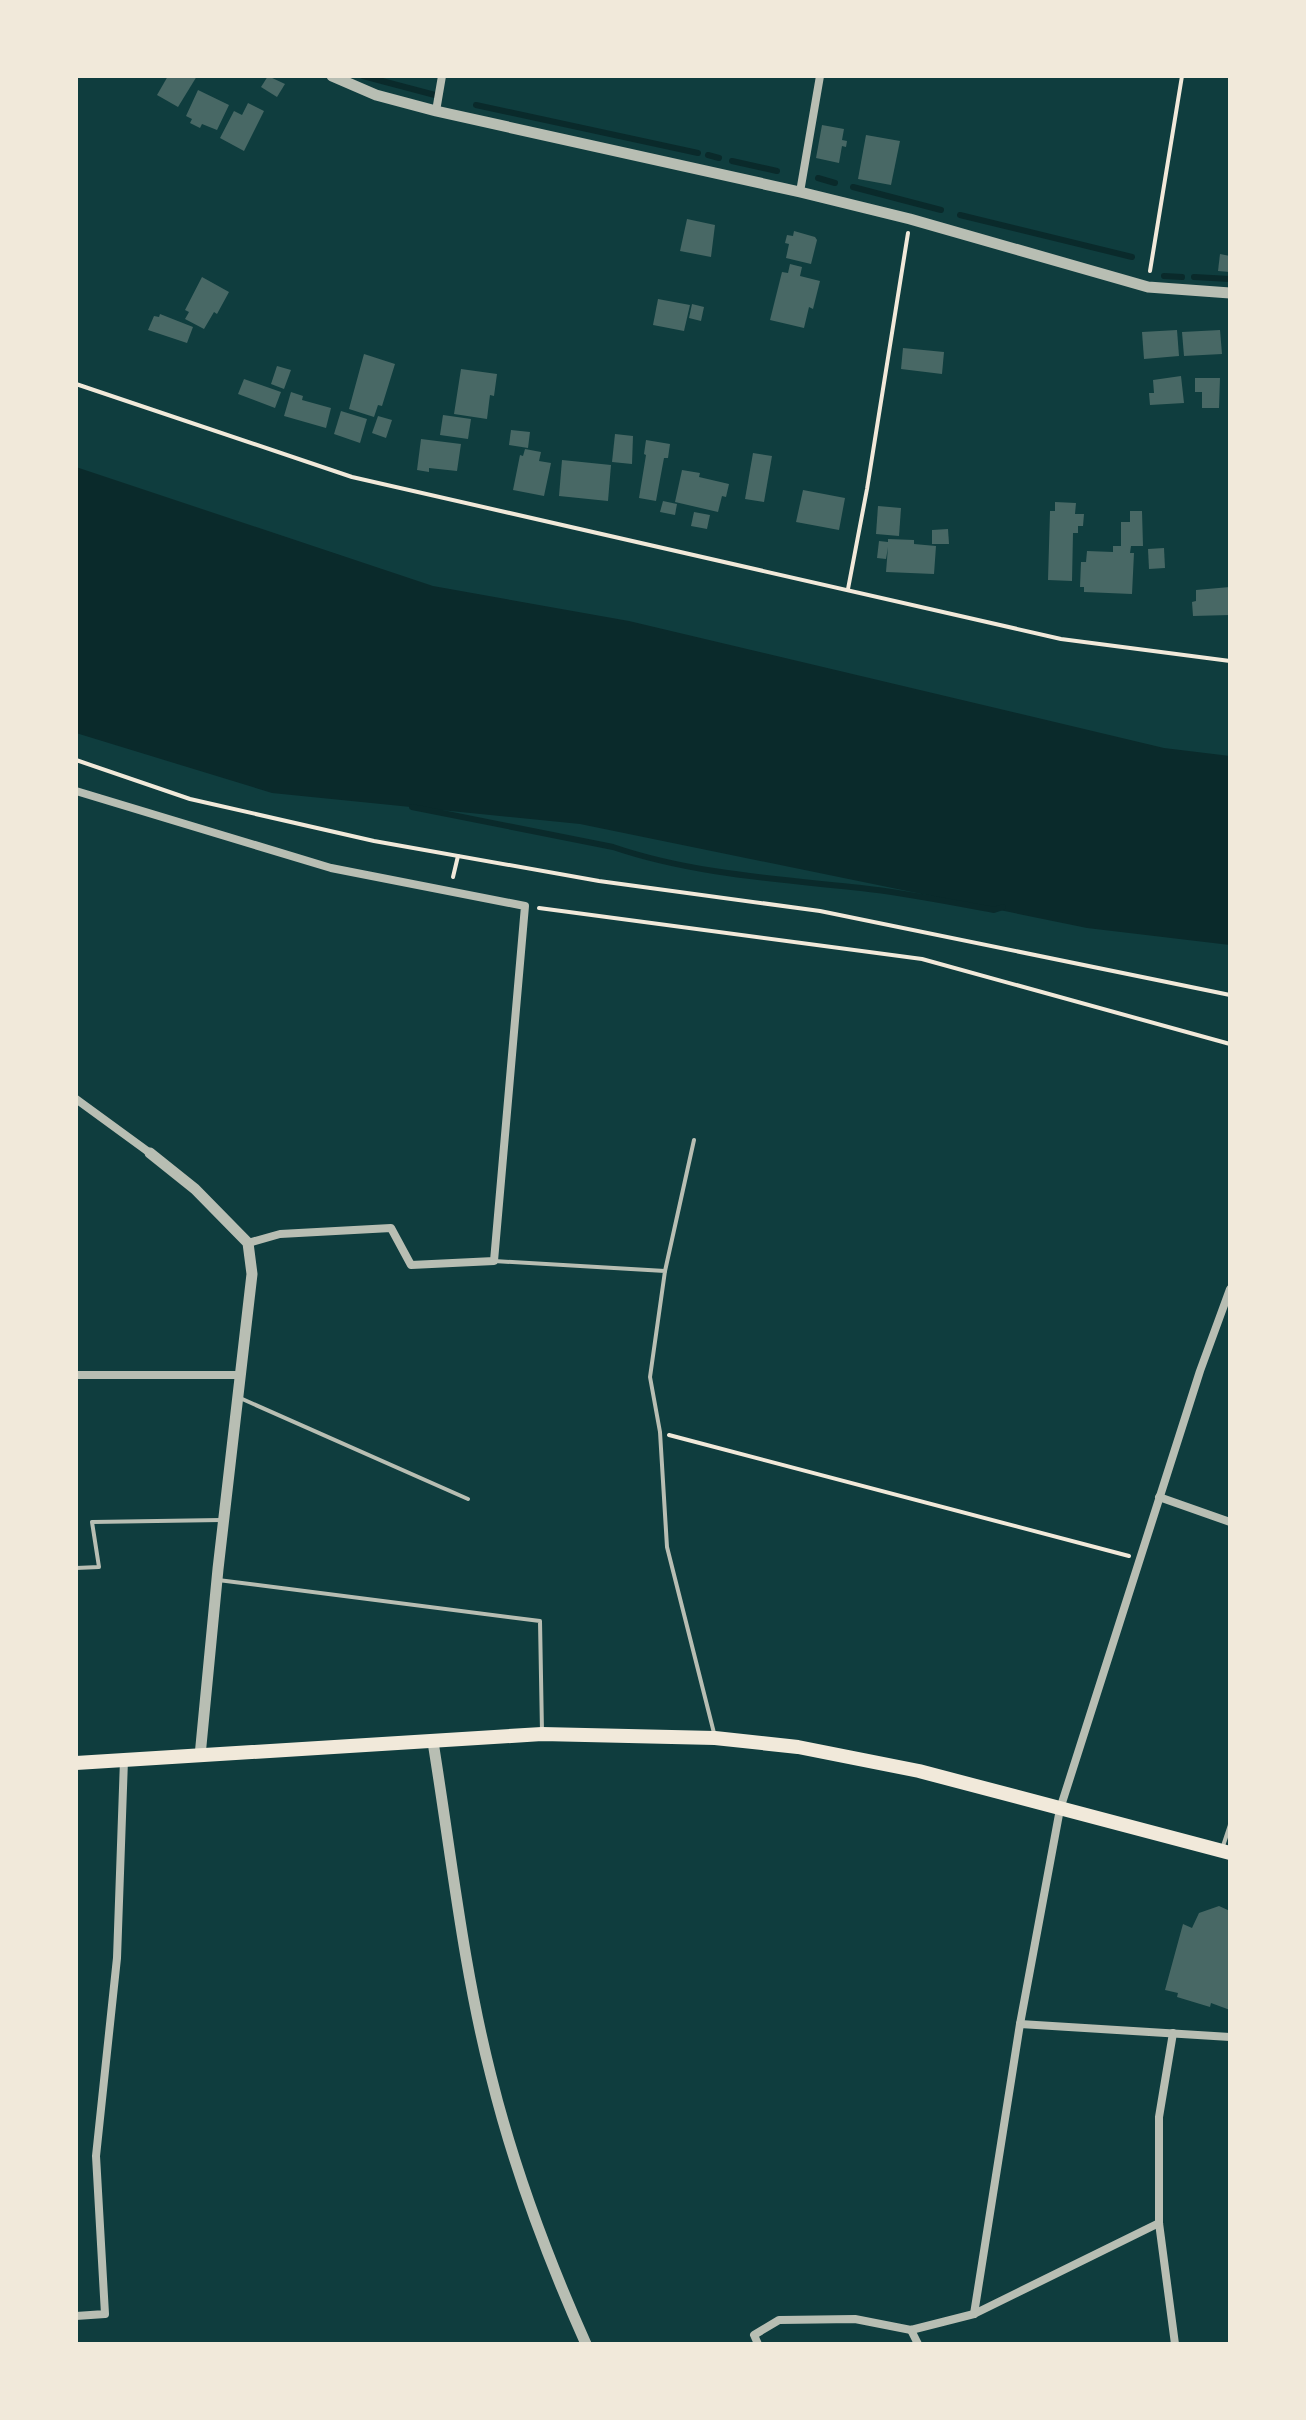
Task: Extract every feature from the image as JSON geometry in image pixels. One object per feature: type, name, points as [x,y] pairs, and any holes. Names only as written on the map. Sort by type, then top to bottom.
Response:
[{"type":"main road","points":[[76,1763],[542,1734],[715,1738],[798,1747],[919,1771],[1226,1852]]},
{"type":"street","points":[[332,76],[376,95],[436,111],[910,219],[1148,287],[1230,293]]},
{"type":"street","points":[[436,111],[442,76]]},
{"type":"street","points":[[800,192],[820,76]]},
{"type":"street","points":[[76,791],[331,868],[525,906],[504,1177],[494,1261],[411,1265],[391,1228],[280,1234],[248,1243]]},
{"type":"street","points":[[76,1099],[195,1189],[248,1243],[252,1274],[200,1756]]},
{"type":"street","points":[[974,2314],[1020,2024],[1060,1809],[1139,1558],[1230,1289]]},
{"type":"street","points":[[76,1375],[240,1375]]},
{"type":"street","points":[[1159,1497],[1230,1522]]},
{"type":"street","points":[[433,1742],[471,1982],[490,2074],[527,2201],[586,2344]]},
{"type":"street","points":[[76,2316],[105,2314],[96,2156],[117,1958],[124,1760]]},
{"type":"street","points":[[1020,2024],[1230,2037]]},
{"type":"street","points":[[1173,2033],[1159,2117],[1159,2223],[1175,2344]]},
{"type":"street","points":[[758,2344],[754,2335],[779,2320],[855,2319],[911,2330],[974,2314],[1159,2223]]},
{"type":"street","points":[[911,2330],[918,2344]]},
{"type":"lane","points":[[694,1140],[665,1271],[650,1377],[660,1432],[667,1547],[715,1738]]},
{"type":"lane","points":[[494,1261],[665,1271]]},
{"type":"lane","points":[[238,1398],[468,1499]]},
{"type":"lane","points":[[76,1568],[99,1567],[92,1522],[224,1520]]},
{"type":"lane","points":[[217,1580],[540,1621],[542,1734]]},
{"type":"lane","points":[[1226,1852],[1230,1825]]},
{"type":"path","points":[[1148,287],[1182,76]]},
{"type":"path","points":[[848,589],[910,219]]},
{"type":"path","points":[[76,384],[352,477],[1061,639],[1230,661]]},
{"type":"path","points":[[76,760],[190,799],[374,841],[599,881],[820,911],[1230,995]]},
{"type":"path","points":[[449,891],[458,856]]},
{"type":"path","points":[[525,906],[922,959],[1230,1044]]},
{"type":"path","points":[[660,1432],[1139,1558]]},
{"type":"water","points":[[76,467],[433,586],[629,621],[1164,748],[1230,756],[1230,945],[1087,928],[580,824],[272,793],[76,733]]},
{"type":"building","points":[[168,76],[197,76],[178,107],[157,95]]},
{"type":"building","points":[[268,76],[285,84],[277,97],[261,87]]},
{"type":"building","points":[[198,90],[229,105],[217,130],[202,124],[200,128],[190,123],[192,119],[186,116]]},
{"type":"building","points":[[248,103],[264,111],[244,151],[220,138],[234,111],[242,115]]},
{"type":"building","points":[[822,125],[844,129],[842,140],[847,141],[846,147],[842,146],[839,163],[816,158]]},
{"type":"building","points":[[866,135],[900,141],[891,185],[858,179]]},
{"type":"building","points":[[687,219],[715,225],[711,257],[680,251]]},
{"type":"building","points":[[794,231],[817,240],[811,264],[786,258],[787,235],[793,236]]},
{"type":"building","points":[[1220,254],[1230,256],[1230,272],[1218,271]]},
{"type":"building","points":[[790,264],[802,267],[800,276],[820,281],[804,328],[770,320],[782,272],[788,273]]},
{"type":"building","points":[[202,277],[229,292],[204,329],[185,319],[189,312],[185,310]]},
{"type":"building","points":[[658,299],[690,305],[684,331],[653,325]]},
{"type":"building","points":[[692,304],[704,307],[701,321],[689,318]]},
{"type":"building","points":[[160,314],[193,327],[187,343],[148,330],[154,316],[159,317]]},
{"type":"building","points":[[1177,330],[1179,356],[1144,359],[1142,332]]},
{"type":"building","points":[[1220,330],[1222,354],[1184,356],[1182,332]]},
{"type":"building","points":[[903,348],[944,352],[942,374],[901,369]]},
{"type":"building","points":[[364,354],[395,364],[382,406],[378,405],[374,417],[349,409]]},
{"type":"building","points":[[277,366],[291,370],[284,389],[271,384]]},
{"type":"building","points":[[461,369],[497,374],[487,419],[454,414]]},
{"type":"building","points":[[1181,376],[1184,403],[1150,405],[1149,393],[1154,393],[1153,380]]},
{"type":"building","points":[[1195,378],[1220,378],[1219,408],[1202,408],[1202,392],[1195,392]]},
{"type":"building","points":[[244,379],[281,392],[275,408],[238,394]]},
{"type":"building","points":[[291,392],[303,396],[302,400],[331,408],[326,428],[284,416]]},
{"type":"building","points":[[341,411],[367,419],[360,443],[334,434]]},
{"type":"building","points":[[443,415],[471,419],[468,439],[440,435]]},
{"type":"building","points":[[378,416],[392,420],[386,438],[372,433]]},
{"type":"building","points":[[511,430],[530,432],[528,448],[509,445]]},
{"type":"building","points":[[615,434],[633,436],[632,464],[612,462]]},
{"type":"building","points":[[421,439],[461,444],[457,471],[417,470]]},
{"type":"building","points":[[646,440],[670,444],[668,458],[664,458],[656,501],[639,498]]},
{"type":"building","points":[[525,449],[541,452],[539,461],[551,463],[544,496],[513,490],[520,455],[523,456]]},
{"type":"building","points":[[753,453],[772,456],[764,502],[745,499]]},
{"type":"building","points":[[562,460],[611,465],[608,501],[559,496]]},
{"type":"building","points":[[682,470],[729,484],[718,512],[675,502]]},
{"type":"building","points":[[803,490],[845,498],[839,530],[796,522]]},
{"type":"building","points":[[663,501],[677,504],[675,515],[660,512]]},
{"type":"building","points":[[1055,502],[1076,503],[1075,514],[1084,514],[1083,526],[1078,526],[1078,533],[1073,533],[1072,581],[1048,580],[1050,511],[1055,511]]},
{"type":"building","points":[[878,506],[901,508],[899,536],[876,534]]},
{"type":"building","points":[[1130,511],[1142,511],[1143,546],[1131,546],[1130,553],[1134,553],[1132,594],[1084,592],[1084,587],[1080,587],[1081,562],[1086,562],[1087,551],[1113,552],[1113,546],[1121,546],[1121,522],[1130,522]]},
{"type":"building","points":[[694,512],[710,515],[707,529],[691,526]]},
{"type":"building","points":[[948,529],[949,544],[932,544],[932,530]]},
{"type":"building","points":[[888,539],[914,540],[914,544],[936,546],[934,574],[886,572],[888,547],[886,559],[877,558],[879,541],[888,542]]},
{"type":"building","points":[[1164,548],[1165,568],[1149,569],[1148,549]]},
{"type":"building","points":[[1230,587],[1230,615],[1193,616],[1192,602],[1196,601],[1196,590]]},
{"type":"building","points":[[1219,1906],[1230,1911],[1230,2010],[1177,1997],[1178,1993],[1165,1990],[1183,1924],[1192,1928],[1199,1913]]},
{"type":"waterway","points":[[363,76],[435,95]]},
{"type":"waterway","points":[[476,105],[698,153]]},
{"type":"waterway","points":[[708,155],[719,158]]},
{"type":"waterway","points":[[732,161],[777,171]]},
{"type":"waterway","points":[[818,178],[835,183]]},
{"type":"waterway","points":[[853,187],[941,210]]},
{"type":"waterway","points":[[960,215],[1132,257]]},
{"type":"waterway","points":[[1164,276],[1182,277]]},
{"type":"waterway","points":[[1194,277],[1230,279]]},
{"type":"waterway","points":[[412,807],[613,847],[673,864],[878,890],[994,910],[1003,907]]}]
